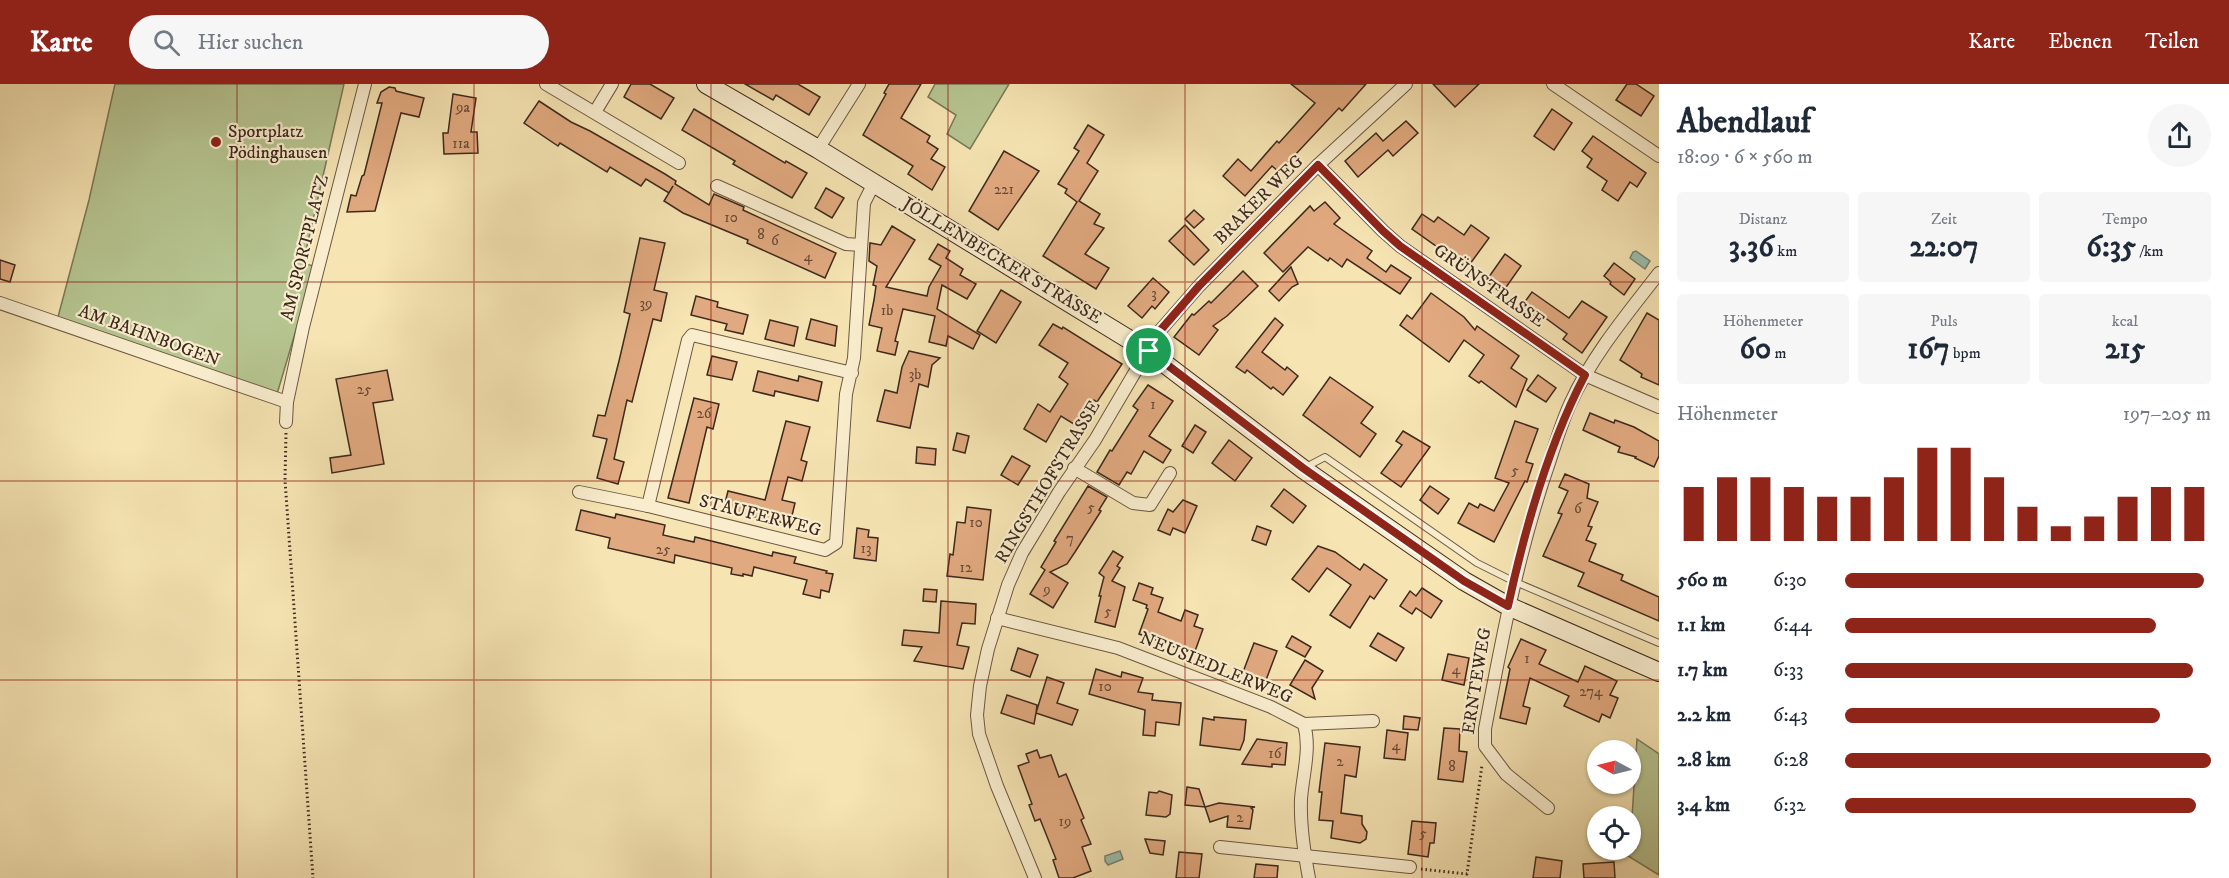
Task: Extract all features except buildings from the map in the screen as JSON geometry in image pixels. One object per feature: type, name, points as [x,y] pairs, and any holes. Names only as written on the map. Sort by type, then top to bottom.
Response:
[{"type":"main road","name":"JÖLLENBECKER STRASSE","points":[[706,84],[818,149],[1149,351],[1303,468],[1464,581],[1508,606],[1659,672]]},
{"type":"street","name":"AM SPORTPLATZ","points":[[286,422],[287,402],[303,327],[365,84]]},
{"type":"street","points":[[546,84],[679,163]]},
{"type":"street","points":[[595,112],[612,84]]},
{"type":"street","points":[[818,149],[859,84]]},
{"type":"street","name":"BRAKER WEG","points":[[1149,351],[1158,333],[1199,286],[1318,165],[1406,84]]},
{"type":"street","points":[[1553,84],[1659,156]]},
{"type":"street","name":"GRÜNSTRASSE","points":[[1318,165],[1400,246],[1585,375],[1659,407]]},
{"type":"street","name":"STAUFERWEG","points":[[579,492],[648,506],[825,550],[836,543],[846,394],[854,358],[864,203],[874,183]]},
{"type":"street","points":[[717,186],[846,244],[861,245]]},
{"type":"street","name":"ERNTEWEG","points":[[1548,808],[1506,774],[1485,746],[1485,729],[1508,606],[1536,499],[1569,405],[1585,375],[1659,273]]},
{"type":"street","name":"AM BAHNBOGEN","points":[[0,303],[287,402]]},
{"type":"street","points":[[648,506],[688,340],[692,335],[852,373]]},
{"type":"street","name":"RINGSTHOFSTRASSE","points":[[1035,878],[997,786],[979,734],[976,715],[980,686],[997,618],[1022,553],[1149,351]]},
{"type":"street","points":[[1074,468],[1133,503],[1150,505],[1170,473]]},
{"type":"street","name":"NEUSIEDLERWEG","points":[[997,618],[1118,648],[1272,707],[1304,724],[1308,740],[1301,801],[1309,878]]},
{"type":"street","points":[[1304,724],[1373,721]]},
{"type":"street","points":[[1220,848],[1410,867]]},
{"type":"lane","points":[[1303,468],[1325,457],[1477,563],[1659,643]]},
{"type":"path","points":[[286,422],[285,480],[313,878]]},
{"type":"path","points":[[1410,867],[1467,874],[1485,746]]},
{"type":"green space","name":"Sportplatz Pödinghausen","points":[[115,84],[344,84],[305,255],[304,264],[315,266],[277,394],[58,317],[89,200]]},
{"type":"green space","points":[[935,84],[1009,84],[970,149],[947,134],[956,115],[928,97]]},
{"type":"green space","points":[[1641,742],[1659,754],[1659,875],[1635,860],[1641,860],[1641,806],[1633,806],[1634,794],[1641,794]]},
{"type":"shaded area","points":[[1636,251],[1650,261],[1645,269],[1630,258]]},
{"type":"shaded area","points":[[1120,851],[1123,859],[1108,865],[1105,856]]},
{"type":"place","name":"Sportplatz Pödinghausen","points":[[216,142]]},
{"type":"route","points":[[1318,165],[1400,246],[1585,375],[1569,405],[1532,510],[1508,606],[1464,581],[1303,468],[1149,351],[1158,333],[1199,286],[1318,165]]}]
